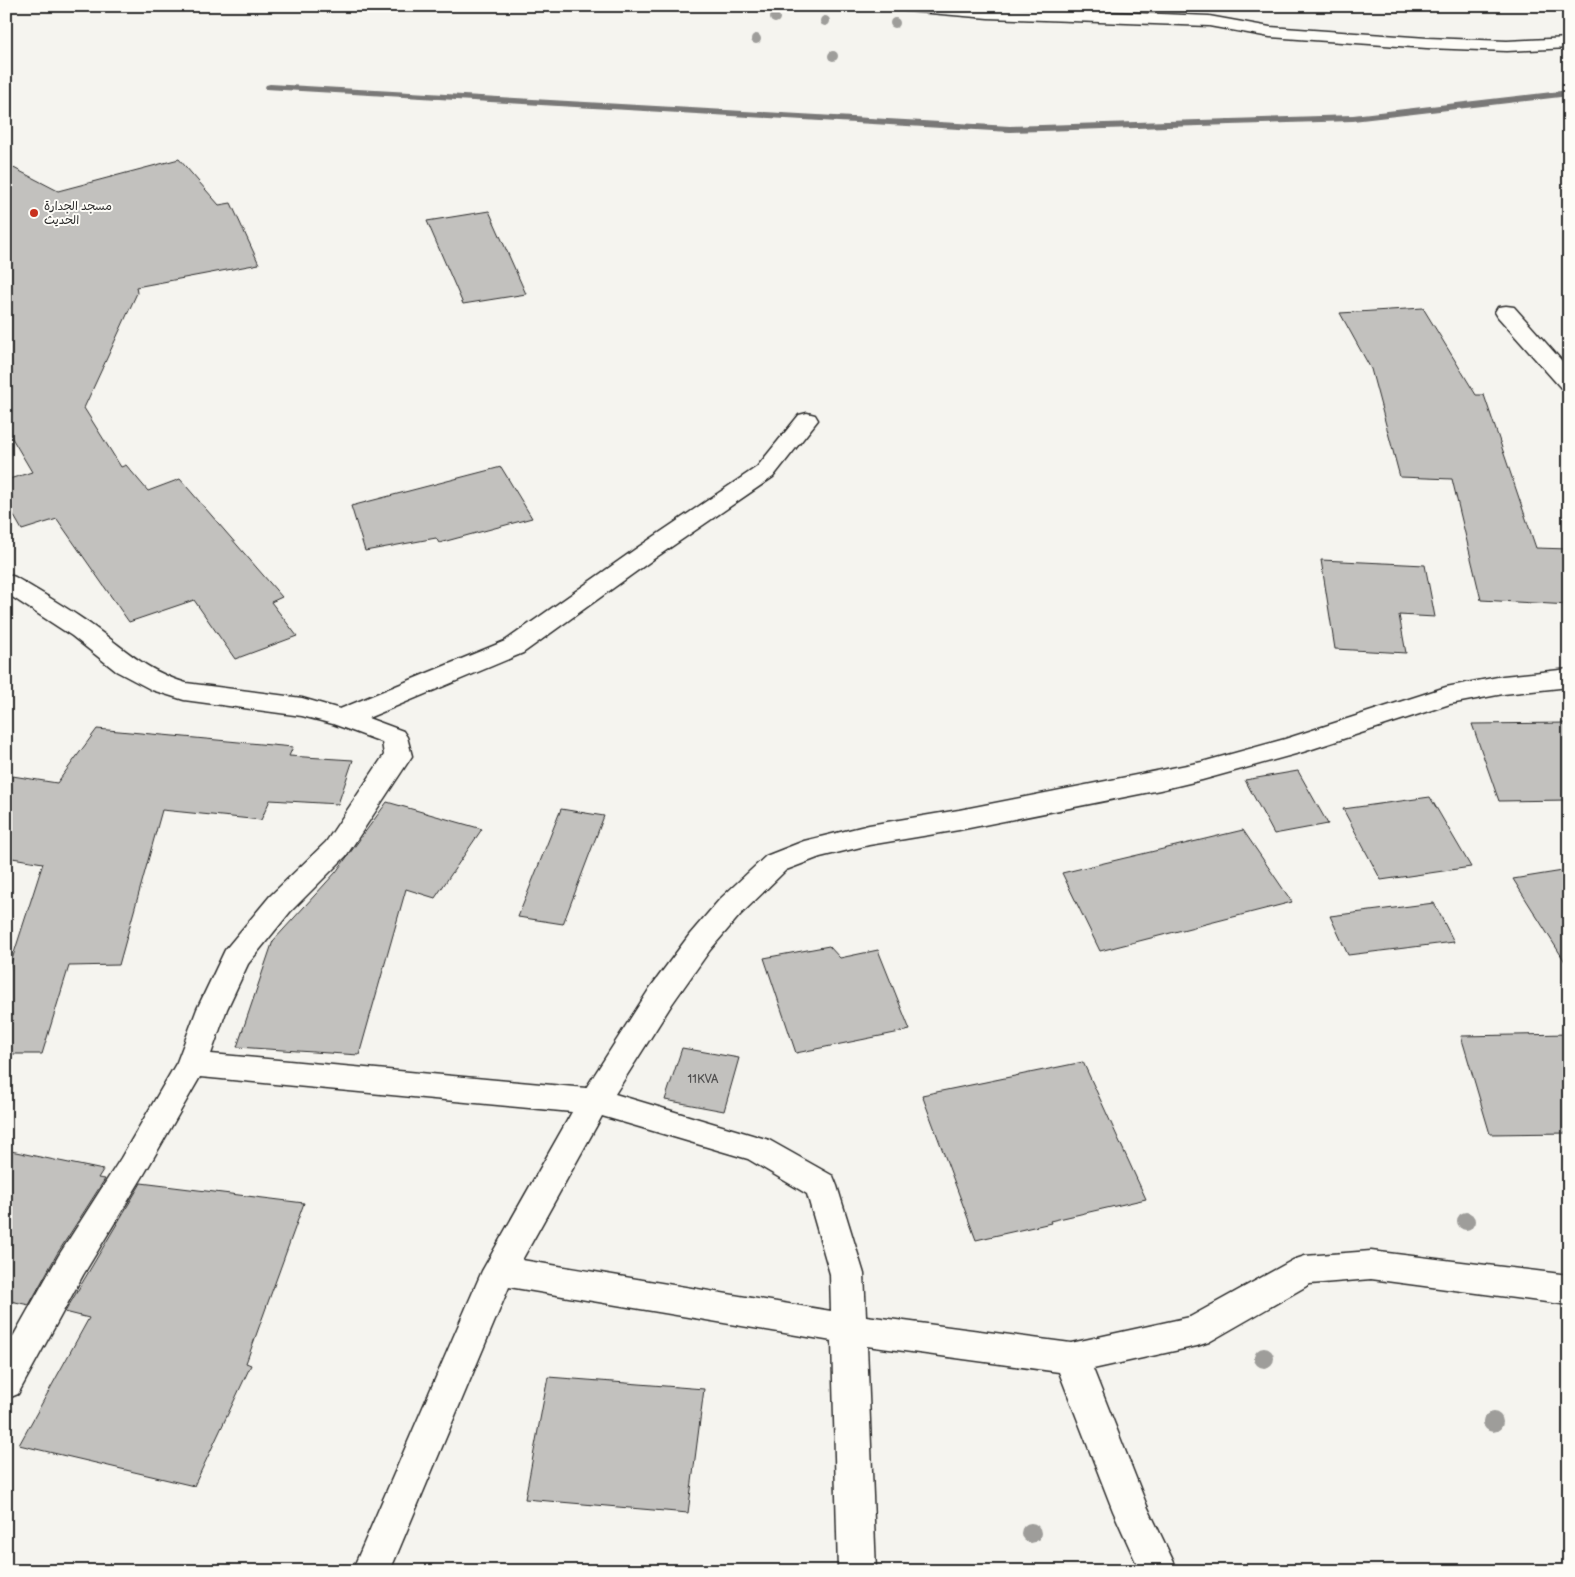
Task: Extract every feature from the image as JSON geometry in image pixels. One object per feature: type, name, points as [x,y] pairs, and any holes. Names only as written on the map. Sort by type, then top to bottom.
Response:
[{"type":"street","points":[[906,6],[988,13],[1209,21],[1270,32],[1427,43],[1507,46],[1569,43]]},
{"type":"street","points":[[1506,312],[1569,383]]},
{"type":"street","points":[[342,718],[514,647],[646,552],[764,472],[807,420]]},
{"type":"street","points":[[6,582],[81,630],[125,665],[161,684],[184,691],[302,708],[342,718],[394,737],[398,756],[336,849],[280,904],[236,958],[212,1009],[192,1064],[132,1167],[71,1265],[6,1383]]},
{"type":"street","points":[[371,1571],[500,1272],[594,1101],[661,996],[700,942],[730,907],[776,863],[814,848],[868,835],[959,820],[1160,781],[1202,771],[1293,746],[1446,696],[1503,685],[1569,678]]},
{"type":"street","points":[[192,1064],[594,1101],[758,1149],[821,1186],[847,1274],[857,1571]]},
{"type":"street","points":[[500,1272],[849,1329],[1071,1358],[1197,1331],[1305,1270],[1371,1265],[1569,1290]]},
{"type":"street","points":[[1071,1358],[1131,1511],[1159,1571]]},
{"type":"building","points":[[179,159],[219,205],[231,203],[259,264],[136,287],[137,293],[84,408],[121,467],[126,465],[148,491],[180,479],[282,597],[271,602],[297,636],[235,659],[194,600],[129,622],[57,519],[22,530],[6,502],[6,480],[32,472],[6,428],[6,164],[58,191]]},
{"type":"building","points":[[489,211],[526,294],[463,304],[427,221]]},
{"type":"building","points":[[1423,308],[1476,395],[1484,395],[1536,548],[1569,549],[1569,605],[1481,600],[1452,479],[1400,477],[1371,369],[1340,313]]},
{"type":"building","points":[[501,467],[532,518],[439,543],[436,538],[365,551],[351,506]]},
{"type":"building","points":[[1321,560],[1425,565],[1435,617],[1399,615],[1406,653],[1335,649]]},
{"type":"building","points":[[1569,723],[1569,800],[1499,801],[1472,724]]},
{"type":"building","points":[[97,729],[293,747],[289,756],[353,760],[338,804],[270,800],[261,820],[162,810],[119,965],[69,966],[42,1054],[6,1054],[6,978],[43,863],[6,857],[6,775],[57,783]]},
{"type":"building","points":[[1298,771],[1328,824],[1274,834],[1245,780]]},
{"type":"building","points":[[1430,797],[1471,867],[1381,880],[1343,809]]},
{"type":"building","points":[[387,802],[482,829],[435,898],[406,889],[359,1055],[237,1047],[273,941],[336,872]]},
{"type":"building","points":[[561,809],[604,816],[563,924],[518,917]]},
{"type":"building","points":[[1243,830],[1292,902],[1100,951],[1062,873]]},
{"type":"building","points":[[1569,870],[1569,968],[1513,879]]},
{"type":"building","points":[[1434,903],[1454,942],[1348,955],[1330,916]]},
{"type":"building","points":[[829,946],[840,958],[878,950],[910,1030],[796,1053],[764,958]]},
{"type":"building","points":[[1569,1034],[1569,1133],[1490,1134],[1461,1036]]},
{"type":"building","points":[[682,1048],[739,1058],[724,1111],[665,1100]]},
{"type":"building","points":[[1083,1062],[1146,1199],[976,1240],[922,1095]]},
{"type":"building","points":[[6,1150],[103,1170],[98,1178],[105,1179],[57,1254],[29,1305],[6,1300]]},
{"type":"building","points":[[141,1183],[304,1203],[246,1363],[251,1365],[194,1486],[19,1445],[89,1318],[65,1312]]},
{"type":"building","points":[[548,1377],[704,1389],[688,1513],[525,1499]]},
{"type":"waterway","points":[[270,87],[1010,129],[1353,118],[1569,93]]},
{"type":"place","name":"مسجد الجدارة الحديث","points":[[34,213]]}]
